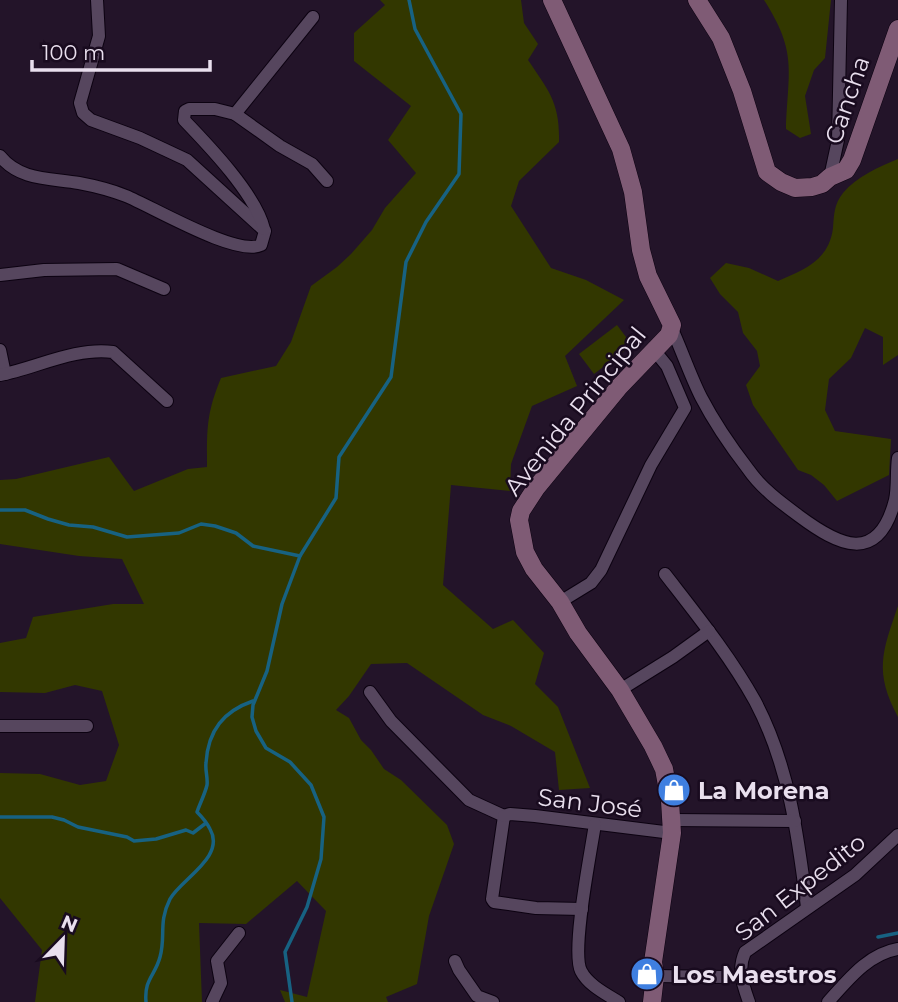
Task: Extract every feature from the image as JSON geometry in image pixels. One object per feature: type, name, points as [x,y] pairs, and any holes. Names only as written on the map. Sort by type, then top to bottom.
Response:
[{"type":"street","points":[[97,0],[99,36],[80,103],[83,113],[91,120],[140,138],[187,160],[265,231]]},
{"type":"street","name":"Avenida Principal","points":[[552,0],[621,149],[633,192],[641,250],[648,276],[671,320],[672,329],[536,488],[521,511],[520,533],[525,552],[534,569],[620,690],[664,769],[672,827],[653,961],[652,1002]]},
{"type":"street","points":[[696,0],[721,38],[753,123],[767,172],[780,182],[795,188],[822,184],[830,177],[835,161],[838,140],[841,0]]},
{"type":"street","points":[[235,114],[313,18]]},
{"type":"street","name":"Cancha","points":[[830,177],[846,170],[852,160],[898,29]]},
{"type":"street","points":[[0,156],[14,169],[26,174],[104,188],[214,237],[254,248],[261,245],[265,231],[261,216],[223,164],[184,120],[183,116],[189,109],[215,109],[235,114],[280,146],[312,164],[327,181]]},
{"type":"street","points":[[0,275],[44,270],[117,269],[164,289]]},
{"type":"street","points":[[672,329],[702,398],[749,471],[774,497],[822,533],[849,544],[860,544],[878,533],[895,500],[898,458]]},
{"type":"street","points":[[0,350],[3,374],[76,355],[113,352],[167,401]]},
{"type":"street","points":[[560,602],[591,583],[601,570],[651,465],[685,408],[667,366],[654,350]]},
{"type":"street","points":[[665,574],[709,631],[754,700],[767,728],[787,785],[807,907]]},
{"type":"street","points":[[620,690],[709,631]]},
{"type":"street","points":[[370,692],[391,721],[469,800],[504,816],[492,899],[494,902],[536,908],[582,909]]},
{"type":"street","points":[[0,726],[87,726]]},
{"type":"street","name":"San José","points":[[504,816],[510,814],[595,824],[672,827],[795,821]]},
{"type":"street","points":[[595,824],[577,960],[581,973],[593,986],[619,1002]]},
{"type":"street","name":"San Expedito","points":[[749,1002],[741,978],[740,966],[744,952],[855,875],[898,835]]},
{"type":"street","points":[[212,1002],[221,983],[217,961],[239,933]]},
{"type":"street","points":[[828,1002],[857,971],[883,952],[898,949]]},
{"type":"street","points":[[455,961],[458,970],[477,996],[493,1002]]},
{"type":"street","points":[[654,976],[725,978]]},
{"type":"green space","points":[[380,0],[521,0],[524,23],[538,44],[528,60],[552,98],[558,117],[559,142],[519,181],[511,206],[551,268],[586,280],[624,300],[565,356],[577,386],[532,406],[511,464],[510,491],[451,485],[443,585],[493,629],[513,620],[544,653],[535,684],[558,707],[590,788],[559,790],[555,752],[511,726],[483,715],[407,663],[371,664],[336,710],[349,718],[361,740],[384,769],[401,780],[447,825],[454,844],[429,916],[417,984],[386,997],[388,1002],[285,1002],[280,990],[307,997],[326,911],[297,881],[246,924],[199,923],[202,1002],[35,1002],[42,950],[0,898],[0,773],[40,774],[80,785],[106,781],[119,745],[102,691],[75,685],[45,693],[0,692],[0,643],[26,638],[33,617],[113,604],[144,604],[122,559],[79,556],[0,544],[0,480],[16,479],[109,457],[134,491],[188,469],[207,467],[208,422],[221,378],[276,366],[291,342],[311,286],[351,254],[372,230],[385,208],[416,173],[388,140],[411,106],[354,61],[354,33],[385,5]]},
{"type":"green space","points":[[764,0],[831,0],[825,58],[814,70],[805,96],[811,134],[800,138],[786,129],[789,77],[786,49],[775,18]]},
{"type":"green space","points":[[898,159],[898,355],[883,365],[883,337],[865,328],[851,358],[829,379],[825,410],[835,431],[891,439],[889,475],[837,501],[824,485],[811,475],[798,470],[753,405],[746,385],[760,366],[757,351],[743,333],[738,312],[720,294],[710,278],[726,263],[749,268],[778,281],[813,263],[831,239],[836,205],[843,193],[862,177]]},
{"type":"green space","points":[[617,325],[632,345],[594,374],[579,354]]},
{"type":"green space","points":[[898,606],[898,717],[886,687],[883,662]]},
{"type":"waterway","points":[[292,1002],[285,952],[307,907],[321,859],[324,817],[311,785],[290,762],[266,748],[256,731],[252,717],[253,705],[267,671],[282,604],[300,556],[336,498],[339,457],[391,377],[406,262],[426,222],[459,174],[461,114],[415,29],[409,0]]},
{"type":"waterway","points":[[0,510],[25,510],[69,525],[93,527],[127,537],[179,533],[201,524],[215,526],[236,533],[253,546],[300,556]]},
{"type":"waterway","points":[[146,1002],[148,983],[160,957],[166,908],[176,891],[200,867],[212,849],[210,829],[197,812],[207,785],[207,751],[210,741],[219,723],[226,716],[253,701]]},
{"type":"waterway","points":[[0,817],[52,817],[78,827],[127,837],[134,841],[156,839],[186,830],[193,833],[206,823]]},
{"type":"waterway","points":[[878,937],[898,933]]},
{"type":"place","name":"La Morena","points":[[674,790]]},
{"type":"place","name":"Los Maestros","points":[[647,974]]}]
